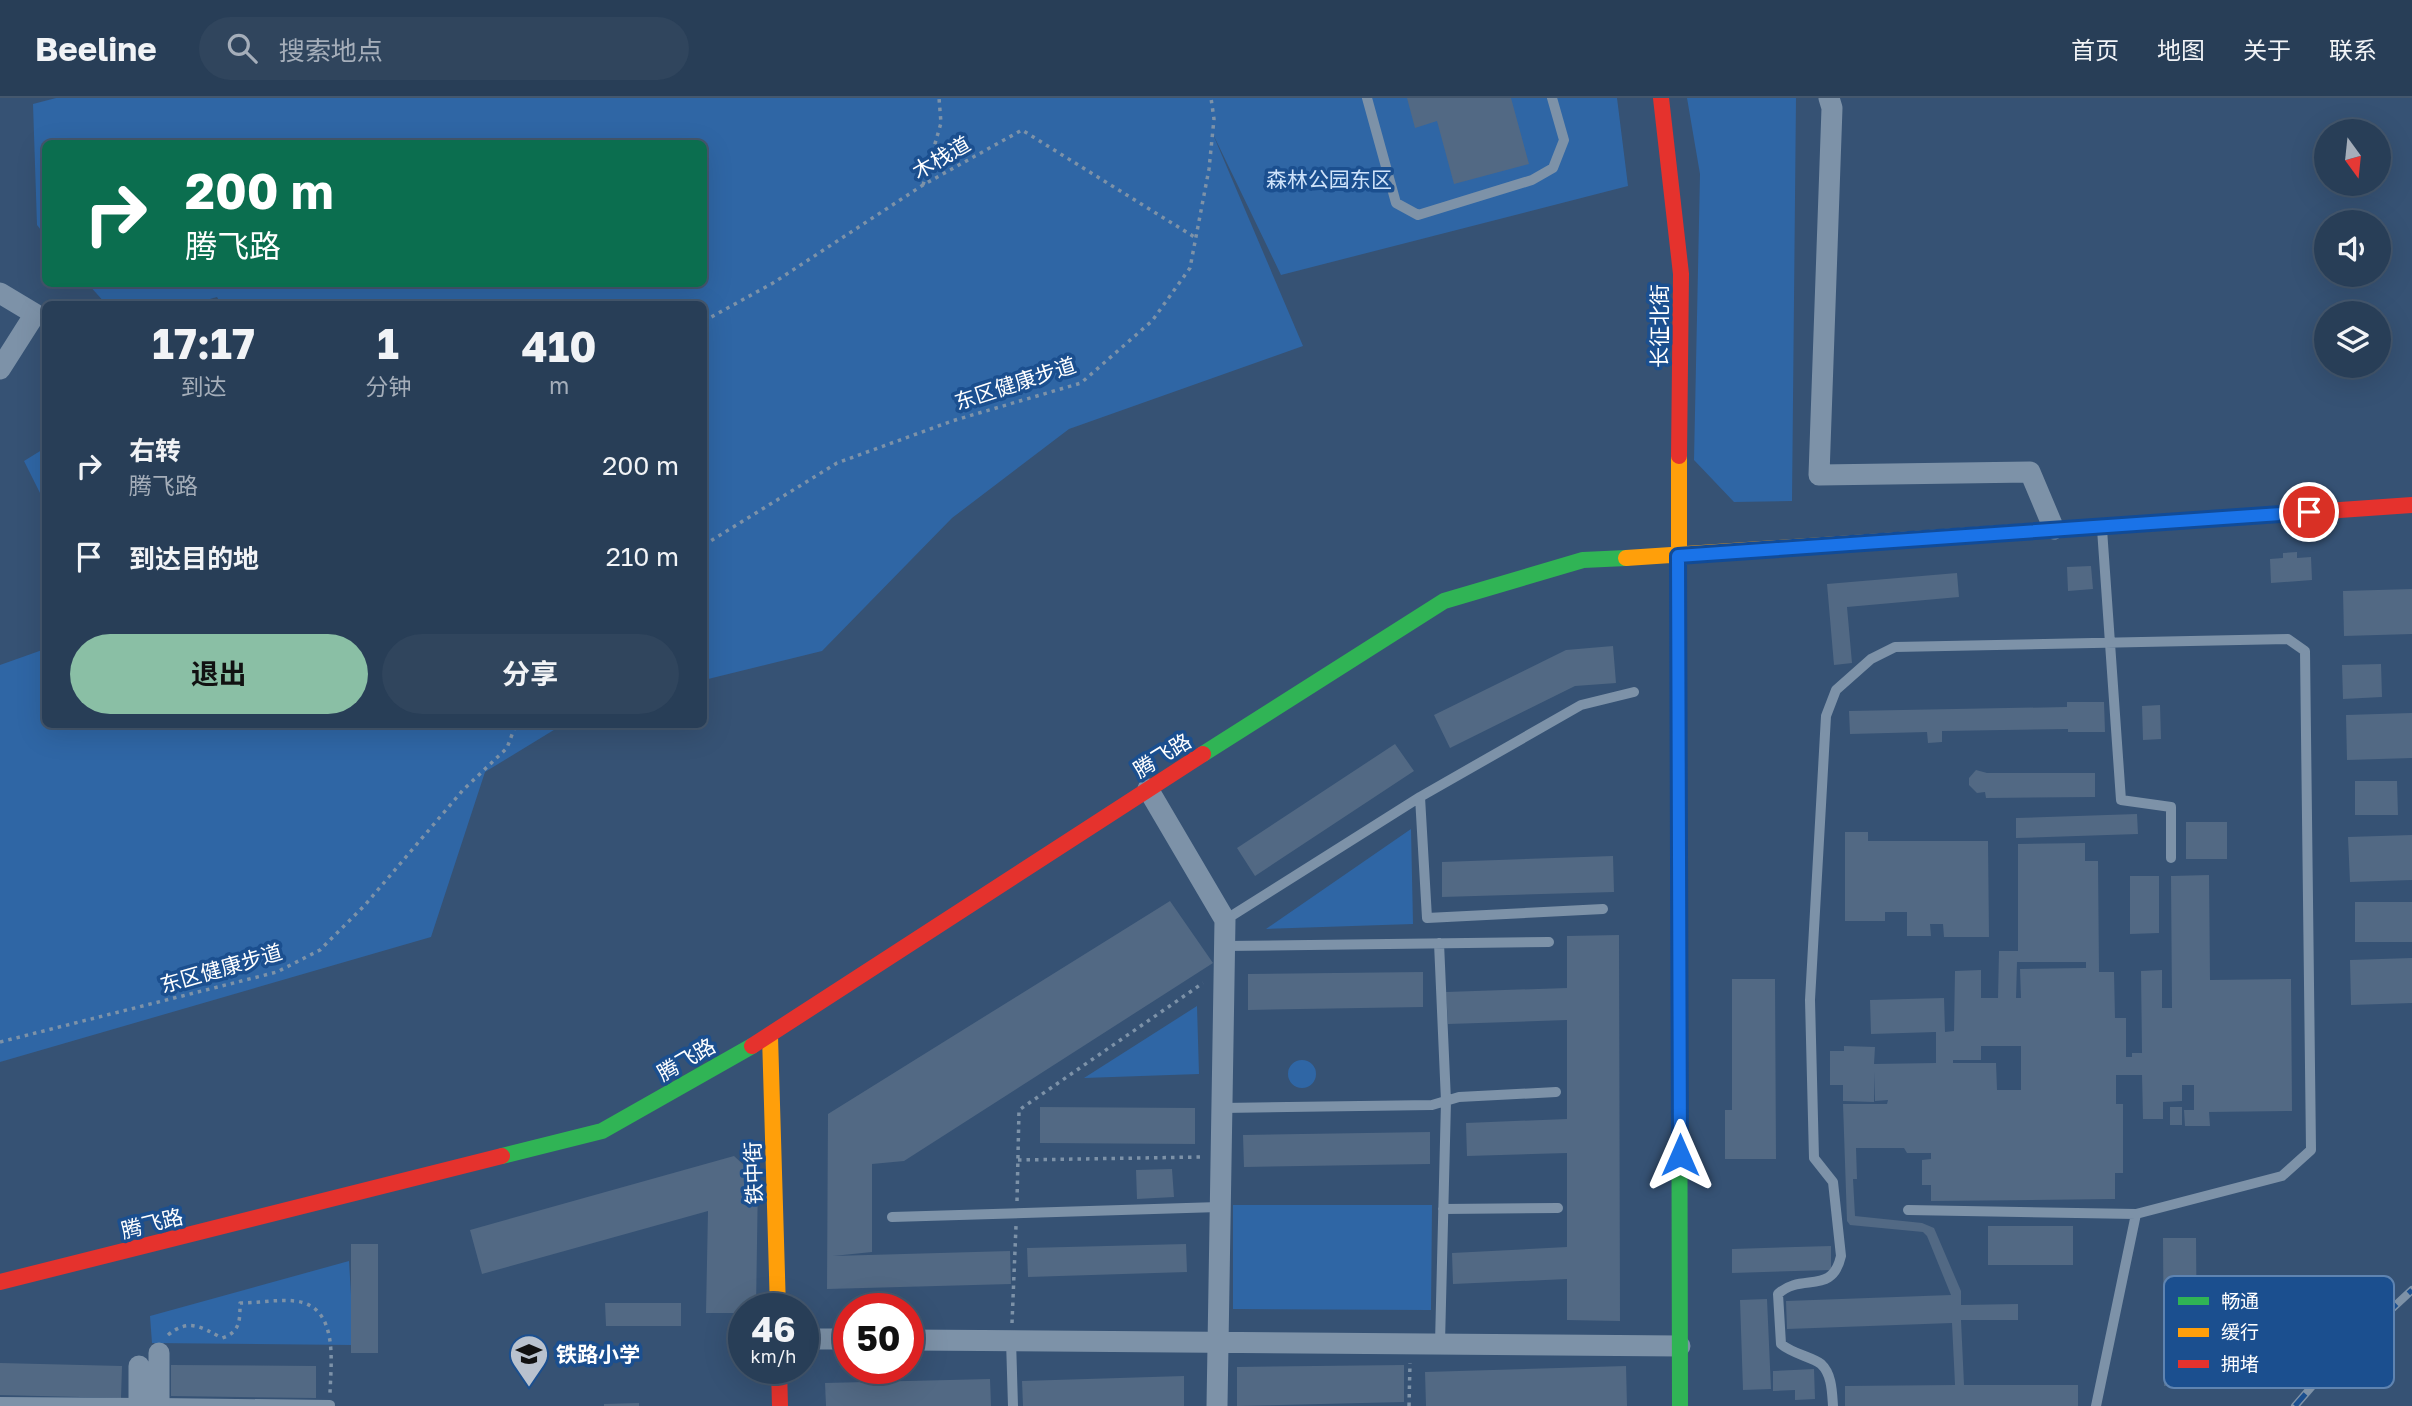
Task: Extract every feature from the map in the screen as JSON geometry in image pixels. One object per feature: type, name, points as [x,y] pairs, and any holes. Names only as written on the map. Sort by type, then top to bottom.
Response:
[{"type":"street","name":"长征北街","points":[[1661,98],[1681,274],[1678,556],[1680,1406]]},
{"type":"street","points":[[1829,98],[1832,121],[1819,475],[2030,472],[2054,529]]},
{"type":"street","points":[[0,293],[35,314],[0,369]]},
{"type":"street","name":"腾飞路","points":[[0,1282],[602,1131],[770,1036],[1148,789],[1444,601],[1583,559],[1678,556],[2412,505]]},
{"type":"street","points":[[1148,789],[1226,920],[1217,1406]]},
{"type":"street","name":"铁中街","points":[[770,1036],[778,1293]]},
{"type":"street","points":[[924,1340],[1680,1346]]},
{"type":"street","points":[[149,1405],[159,1353]]},
{"type":"street","points":[[139,1366],[149,1405]]},
{"type":"street","points":[[779,1384],[780,1406]]},
{"type":"lane","points":[[1367,98],[1396,203],[1418,215],[1532,180],[1553,168],[1564,140],[1552,98]]},
{"type":"lane","points":[[2102,526],[2121,800],[2171,807],[2171,859]]},
{"type":"lane","points":[[1833,1406],[1832,1385],[1821,1364],[1791,1352],[1781,1344],[1778,1294],[1788,1285],[1830,1278],[1838,1268],[1841,1256],[1833,1182],[1814,1158],[1810,1000],[1826,716],[1836,690],[1871,659],[1895,647],[2288,639],[2305,652],[2311,1150],[2282,1176],[2136,1214],[1908,1210]]},
{"type":"lane","points":[[1226,920],[1420,797],[1581,705],[1634,692]]},
{"type":"lane","points":[[1420,797],[1427,918],[1603,909]]},
{"type":"lane","points":[[1225,957],[1439,943],[1549,942]]},
{"type":"lane","points":[[1439,943],[1446,1101],[1440,1343]]},
{"type":"lane","points":[[1222,1108],[1432,1105],[1459,1097],[1556,1093]]},
{"type":"lane","points":[[892,1217],[1219,1207]]},
{"type":"lane","points":[[1443,1209],[1558,1208]]},
{"type":"lane","points":[[2096,1406],[2136,1214]]},
{"type":"lane","points":[[1012,1340],[1013,1406]]},
{"type":"lane","points":[[0,1402],[149,1405],[330,1403]]},
{"type":"path","points":[[923,185],[941,123],[939,98]]},
{"type":"path","name":"东区健康步道","points":[[707,543],[837,463],[952,421],[1081,383],[1152,321],[1190,268],[1210,157],[1214,119],[1211,98]]},
{"type":"path","name":"木栈道","points":[[707,319],[773,284],[923,185],[1022,130],[1196,238]]},
{"type":"path","name":"东区健康步道","points":[[0,1042],[278,972],[320,950],[365,905],[463,790],[507,748],[514,728]]},
{"type":"path","points":[[1012,1340],[1019,1110],[1225,957]]},
{"type":"path","points":[[1018,1160],[1220,1157]]},
{"type":"path","points":[[159,1353],[167,1336],[179,1326],[193,1325],[222,1338],[232,1334],[240,1324],[240,1303],[296,1301],[313,1308],[325,1322],[331,1342],[330,1403]]},
{"type":"path","points":[[1409,1406],[1411,1343]]},
{"type":"green space","name":"森林公园东区","points":[[56,98],[1617,98],[1628,186],[1281,275],[1212,132],[1303,346],[1069,429],[952,518],[822,651],[707,679],[707,301],[219,301],[217,297],[203,301],[103,301],[91,287],[707,287],[707,140],[42,140],[42,231],[37,225],[33,104]]},
{"type":"green space","points":[[1687,98],[1796,98],[1792,501],[1734,502],[1694,460],[1700,174]]},
{"type":"green space","points":[[42,450],[42,497],[24,461]]},
{"type":"green space","points":[[42,650],[42,728],[557,728],[485,772],[431,937],[0,1062],[0,665]]},
{"type":"green space","points":[[1411,829],[1413,924],[1266,929]]},
{"type":"green space","points":[[1197,1006],[1199,1074],[1084,1078]]},
{"type":"green space","points":[[1302,1060],[1312,1064],[1316,1074],[1312,1084],[1302,1088],[1292,1084],[1288,1074],[1292,1064]]},
{"type":"green space","points":[[1233,1205],[1432,1205],[1431,1310],[1233,1309]]},
{"type":"green space","points":[[349,1261],[354,1345],[152,1343],[150,1316]]},
{"type":"building","points":[[1407,98],[1511,98],[1529,164],[1454,184],[1437,121],[1415,128]]},
{"type":"building","points":[[2297,552],[2297,558],[2311,557],[2312,580],[2271,583],[2270,559],[2283,558],[2283,553]]},
{"type":"building","points":[[2091,566],[2093,589],[2068,591],[2067,567]]},
{"type":"building","points":[[1957,573],[1959,597],[1847,607],[1852,663],[1834,665],[1827,584]]},
{"type":"building","points":[[2412,589],[2412,634],[2344,636],[2343,591]]},
{"type":"building","points":[[1613,646],[1616,683],[1575,686],[1450,748],[1434,715],[1566,650]]},
{"type":"building","points":[[2381,664],[2382,697],[2343,699],[2342,665]]},
{"type":"building","points":[[2067,702],[2104,702],[2105,732],[2068,732],[2068,729],[1942,731],[1942,742],[1928,743],[1927,732],[1850,734],[1849,711],[2067,707]]},
{"type":"building","points":[[2160,705],[2161,739],[2143,740],[2142,706]]},
{"type":"building","points":[[2412,713],[2412,758],[2347,760],[2346,715]]},
{"type":"building","points":[[1395,744],[1414,771],[1255,876],[1237,848]]},
{"type":"building","points":[[1976,770],[1987,773],[2095,773],[2095,797],[1986,798],[1985,792],[1977,793],[1969,785],[1969,778]]},
{"type":"building","points":[[2355,781],[2397,781],[2398,815],[2355,815]]},
{"type":"building","points":[[2137,814],[2138,834],[2016,838],[2016,818]]},
{"type":"building","points":[[2186,822],[2227,822],[2227,859],[2186,859]]},
{"type":"building","points":[[1845,832],[1868,832],[1868,841],[1988,841],[1989,937],[1944,937],[1943,924],[1930,924],[1931,936],[1907,936],[1907,912],[1885,912],[1885,921],[1845,921]]},
{"type":"building","points":[[2412,835],[2412,880],[2350,882],[2348,837]]},
{"type":"building","points":[[2085,843],[2085,861],[2098,861],[2099,972],[2114,972],[2115,1018],[2126,1018],[2126,1057],[2132,1057],[2132,1053],[2142,1053],[2141,971],[2162,970],[2162,1008],[2172,1008],[2171,876],[2209,875],[2210,980],[2291,979],[2292,1111],[2209,1112],[2210,1126],[2185,1126],[2184,1110],[2194,1110],[2194,1085],[2182,1085],[2182,1101],[2163,1102],[2163,1119],[2143,1119],[2142,1075],[2116,1075],[2116,1104],[2123,1104],[2123,1173],[2115,1173],[2115,1199],[1931,1201],[1931,1185],[1922,1185],[1922,1160],[1931,1159],[1931,1153],[1907,1153],[1904,1148],[1856,1148],[1857,1179],[1853,1179],[1855,1216],[1922,1223],[1934,1228],[1961,1291],[1961,1305],[2018,1304],[2018,1320],[1961,1320],[1964,1385],[2078,1385],[2078,1406],[1845,1406],[1845,1386],[1955,1385],[1952,1323],[1787,1329],[1786,1301],[1951,1295],[1923,1232],[1850,1225],[1847,1221],[1843,1104],[1887,1104],[1888,1100],[1875,1101],[1874,1072],[1874,1102],[1843,1101],[1843,1085],[1830,1085],[1830,1051],[1844,1051],[1844,1046],[1875,1047],[1874,1064],[1936,1063],[1936,1032],[1871,1034],[1870,1000],[1944,998],[1945,1032],[1954,1031],[1955,971],[1981,970],[1981,998],[1998,998],[1999,951],[2018,951],[2018,844]],"holes":[[[2017,962],[2086,962],[2086,968],[2020,969],[2021,998],[2016,998]],[[1981,1046],[2021,1046],[2021,1090],[1997,1090],[1996,1063],[1953,1063],[1953,1060],[1981,1060]]]},
{"type":"building","points":[[1613,856],[1614,892],[1442,897],[1442,862]]},
{"type":"building","points":[[2130,876],[2159,876],[2159,933],[2130,934]]},
{"type":"building","points":[[1170,901],[1213,963],[904,1161],[872,1164],[872,1252],[833,1256],[1010,1251],[1011,1284],[827,1289],[828,1114]]},
{"type":"building","points":[[2355,902],[2412,902],[2412,942],[2355,942]]},
{"type":"building","points":[[1619,935],[1620,1321],[1567,1320],[1567,1279],[1453,1284],[1452,1253],[1567,1247],[1567,1153],[1467,1156],[1466,1123],[1567,1119],[1567,1020],[1448,1024],[1446,992],[1567,988],[1567,936]]},
{"type":"building","points":[[2412,958],[2412,1003],[2351,1005],[2350,960]]},
{"type":"building","points":[[1423,972],[1423,1007],[1248,1010],[1248,974]]},
{"type":"building","points":[[1732,979],[1775,979],[1776,1159],[1725,1159],[1725,1110],[1732,1110]]},
{"type":"building","points":[[1040,1107],[1195,1108],[1195,1144],[1040,1143]]},
{"type":"building","points":[[2170,1107],[2182,1107],[2182,1125],[2170,1125]]},
{"type":"building","points":[[1430,1132],[1430,1164],[1244,1167],[1243,1135]]},
{"type":"building","points":[[734,1156],[758,1178],[756,1293],[728,1293],[728,1313],[706,1313],[708,1211],[482,1274],[470,1230]]},
{"type":"building","points":[[1172,1169],[1174,1197],[1137,1199],[1136,1170]]},
{"type":"building","points":[[1988,1226],[2073,1226],[2073,1265],[1988,1265]]},
{"type":"building","points":[[2163,1238],[2196,1238],[2196,1276],[2164,1276],[2164,1386]]},
{"type":"building","points":[[351,1244],[378,1244],[378,1353],[351,1353]]},
{"type":"building","points":[[1186,1244],[1187,1272],[1028,1277],[1027,1248]]},
{"type":"building","points":[[1831,1246],[1831,1270],[1732,1273],[1732,1249]]},
{"type":"building","points":[[1767,1299],[1771,1389],[1743,1390],[1740,1300]]},
{"type":"building","points":[[605,1303],[681,1303],[681,1326],[606,1326]]},
{"type":"building","points":[[0,1363],[122,1366],[121,1398],[0,1395]]},
{"type":"building","points":[[171,1365],[316,1366],[316,1398],[171,1396]]},
{"type":"building","points":[[1404,1365],[1404,1402],[1237,1406],[1237,1367]]},
{"type":"building","points":[[1626,1366],[1627,1406],[1426,1406],[1425,1372]]},
{"type":"building","points":[[1814,1369],[1815,1399],[1795,1400],[1795,1390],[1773,1391],[1773,1371]]},
{"type":"building","points":[[1184,1376],[1184,1406],[1023,1406],[1022,1381]]},
{"type":"building","points":[[990,1379],[991,1406],[826,1406],[825,1383],[924,1384],[924,1381]]},
{"type":"building","points":[[639,1403],[639,1406],[604,1406],[604,1404]]},
{"type":"railway","points":[[2394,1307],[2412,1290]]},
{"type":"railway","points":[[2295,1406],[2311,1388]]},
{"type":"traffic: fast","points":[[1203,754],[1444,601],[1583,560],[1626,558]]},
{"type":"traffic: fast","points":[[1679,921],[1680,1406]]},
{"type":"traffic: fast","points":[[502,1156],[602,1131],[752,1046]]},
{"type":"traffic: slow","points":[[1679,456],[1679,921]]},
{"type":"traffic: slow","points":[[1626,558],[2125,525]]},
{"type":"traffic: slow","points":[[770,1036],[778,1293]]},
{"type":"traffic: jam","points":[[1661,98],[1681,274],[1679,456]]},
{"type":"traffic: jam","points":[[2125,525],[2412,505]]},
{"type":"traffic: jam","points":[[752,1046],[1203,754]]},
{"type":"traffic: jam","points":[[0,1282],[502,1156]]},
{"type":"traffic: jam","points":[[779,1384],[780,1406]]},
{"type":"place","name":"铁路小学","points":[[529,1388]]},
{"type":"route","points":[[1680,1155],[1678,556],[2309,512]]}]
